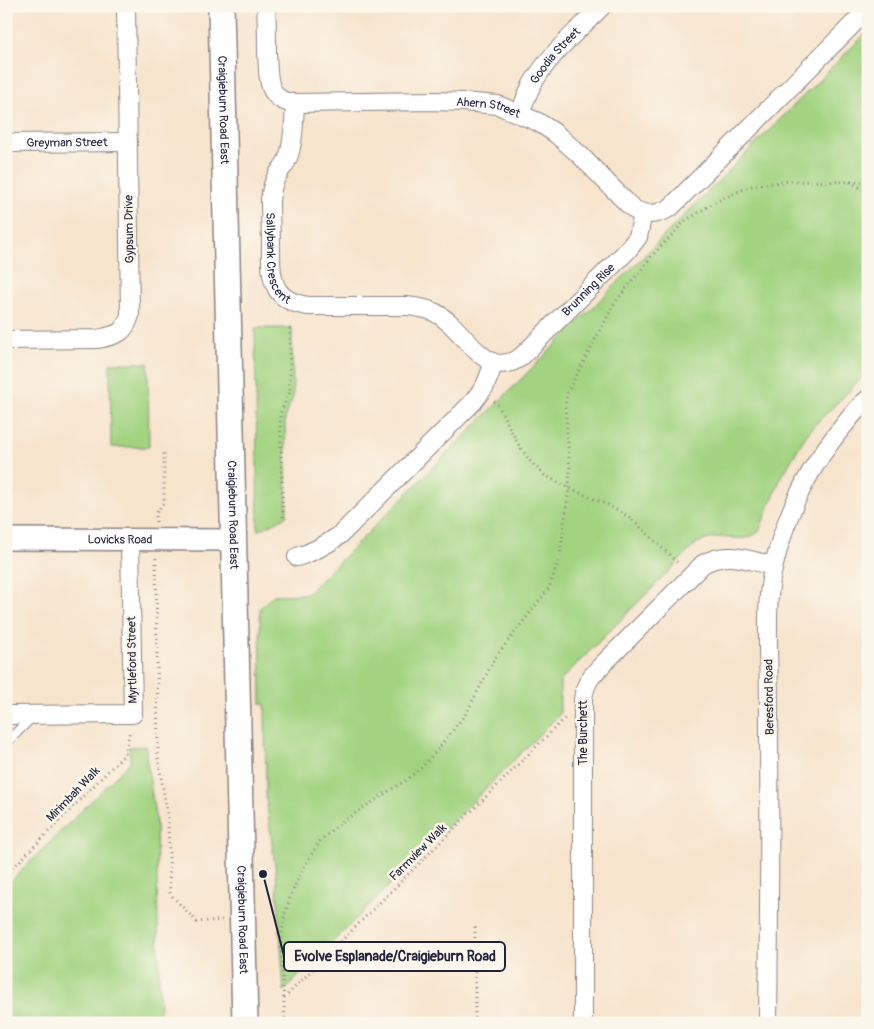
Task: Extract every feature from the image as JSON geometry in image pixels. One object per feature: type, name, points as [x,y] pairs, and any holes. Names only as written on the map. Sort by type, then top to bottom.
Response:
[{"type":"main road","name":"Craigieburn Road East","points":[[222,6],[245,1023]]},
{"type":"street","name":"Gypsum Drive","points":[[6,340],[98,339],[112,336],[123,330],[128,324],[130,315],[126,6]]},
{"type":"street","points":[[266,6],[268,66],[271,88],[278,98],[295,103]]},
{"type":"street","name":"Goodia Street","points":[[520,114],[528,92],[548,60],[602,6]]},
{"type":"street","points":[[643,213],[655,214],[671,207],[868,9]]},
{"type":"street","name":"Ahern Street","points":[[295,103],[424,101],[498,105],[538,122],[555,133],[580,155],[628,204],[635,210],[643,213]]},
{"type":"street","name":"Sallybank Crescent","points":[[295,103],[294,127],[288,157],[271,190],[272,271],[276,287],[289,301],[308,306],[407,306],[433,312],[444,318],[478,353],[494,363]]},
{"type":"street","name":"Greyman Street","points":[[6,143],[128,142]]},
{"type":"street","name":"Brunning Rise","points":[[494,363],[506,364],[522,356],[627,251],[638,237],[643,213]]},
{"type":"street","points":[[297,557],[311,553],[340,535],[473,402],[489,378],[494,363]]},
{"type":"street","name":"Beresford Road","points":[[768,1023],[770,740],[768,607],[773,566],[791,511],[803,485],[818,459],[868,399]]},
{"type":"street","name":"Lovicks Road","points":[[6,539],[234,540]]},
{"type":"street","name":"Myrtleford Street","points":[[6,714],[133,714],[130,540]]},
{"type":"street","name":"The Burchett","points":[[583,1023],[584,690],[589,679],[703,564],[725,556],[733,556],[773,566]]},
{"type":"lane","points":[[6,743],[35,715]]},
{"type":"path","points":[[286,1023],[281,947],[282,932],[291,895],[300,875],[320,842],[331,831],[343,821],[406,780],[438,749],[467,712],[495,658],[549,588],[560,556],[569,488],[570,470],[565,406],[568,391],[614,304],[651,257],[685,221],[714,202],[751,186],[789,181],[868,182]]},
{"type":"path","points":[[849,182],[868,192]]},
{"type":"path","points":[[283,517],[280,414],[290,392],[290,326]]},
{"type":"path","points":[[482,390],[498,405],[529,460],[544,475],[608,505],[632,519],[692,575]]},
{"type":"path","points":[[164,453],[164,502],[156,513],[158,758],[168,818],[170,894],[197,922],[243,918]]},
{"type":"path","name":"Mirimbah Walk","points":[[6,875],[125,754],[133,714]]},
{"type":"path","name":"Farmview Walk","points":[[284,998],[565,718]]},
{"type":"path","points":[[474,1023],[475,926]]},
{"type":"green space","points":[[868,31],[868,372],[811,429],[802,442],[780,480],[759,531],[745,538],[721,537],[697,543],[560,681],[560,714],[284,991],[276,873],[266,798],[265,704],[261,704],[260,608],[273,595],[307,594]]},
{"type":"green space","points":[[255,328],[292,328],[293,397],[285,416],[287,516],[258,531]]},
{"type":"green space","points":[[110,363],[148,363],[149,447],[111,447]]},
{"type":"green space","points":[[146,746],[156,822],[160,1023],[6,1023],[6,886],[130,762],[129,747]]},
{"type":"place","name":"Evolve Esplanade/Craigieburn Road","points":[[263,874]]}]
